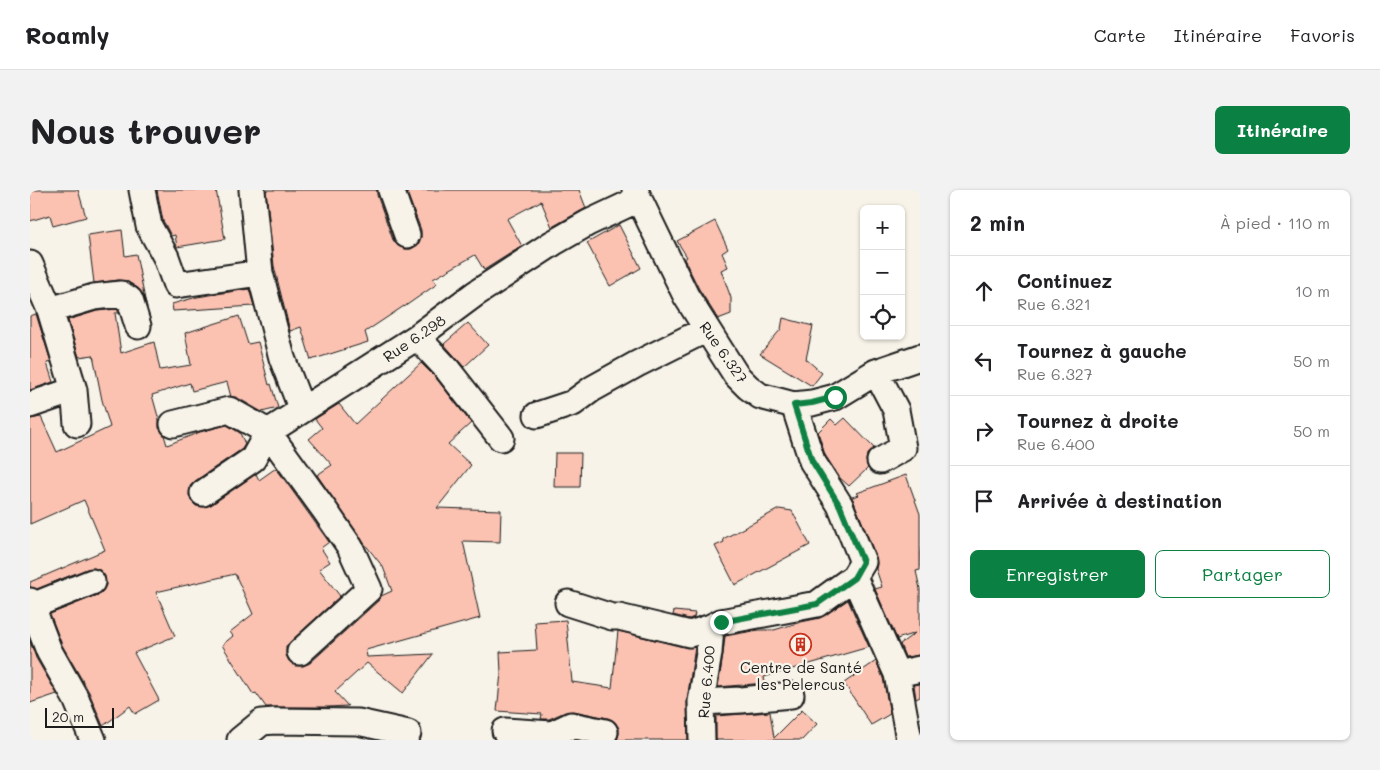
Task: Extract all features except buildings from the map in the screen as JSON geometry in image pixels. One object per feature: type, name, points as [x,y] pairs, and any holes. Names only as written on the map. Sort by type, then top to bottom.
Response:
[{"type":"street","points":[[142,190],[149,226],[166,257],[176,285],[260,274]]},
{"type":"street","points":[[252,190],[260,274],[282,358],[302,410]]},
{"type":"street","points":[[390,190],[407,235]]},
{"type":"street","name":"Rue 6.327","points":[[637,195],[686,296],[736,375],[760,396],[794,405]]},
{"type":"street","name":"Rue 6.298","points":[[203,493],[253,458],[268,432],[417,337],[475,294],[553,243],[637,195]]},
{"type":"street","points":[[30,264],[50,310],[74,390],[77,424]]},
{"type":"street","points":[[50,310],[94,297],[121,294],[130,300],[138,326]]},
{"type":"street","points":[[537,415],[573,403],[592,389],[637,364],[707,329]]},
{"type":"street","points":[[417,337],[447,369],[501,438]]},
{"type":"street","points":[[912,727],[908,672],[854,578],[863,562],[840,506],[812,461],[794,405],[835,397],[876,372],[920,357]]},
{"type":"street","points":[[876,372],[896,410],[903,448],[880,461]]},
{"type":"street","points":[[30,405],[74,390]]},
{"type":"street","points":[[173,424],[229,410],[268,432],[315,495],[350,547],[369,589],[300,652]]},
{"type":"street","name":"Rue 6.400","points":[[702,740],[701,702],[709,654],[711,627],[721,622],[817,604],[854,578]]},
{"type":"street","points":[[92,582],[31,604],[49,651],[76,699],[94,740]]},
{"type":"street","points":[[568,602],[612,617],[690,634],[711,627]]},
{"type":"street","points":[[701,702],[741,700],[791,694]]},
{"type":"street","points":[[240,740],[262,722],[358,722],[408,733]]},
{"type":"street","points":[[505,731],[552,737],[571,725],[605,732]]},
{"type":"place","name":"Centre de Santé les Pelercus","points":[[801,644]]},
{"type":"route","points":[[721,622],[817,604],[854,578],[863,562],[840,506],[812,461],[794,405],[835,397]]}]
